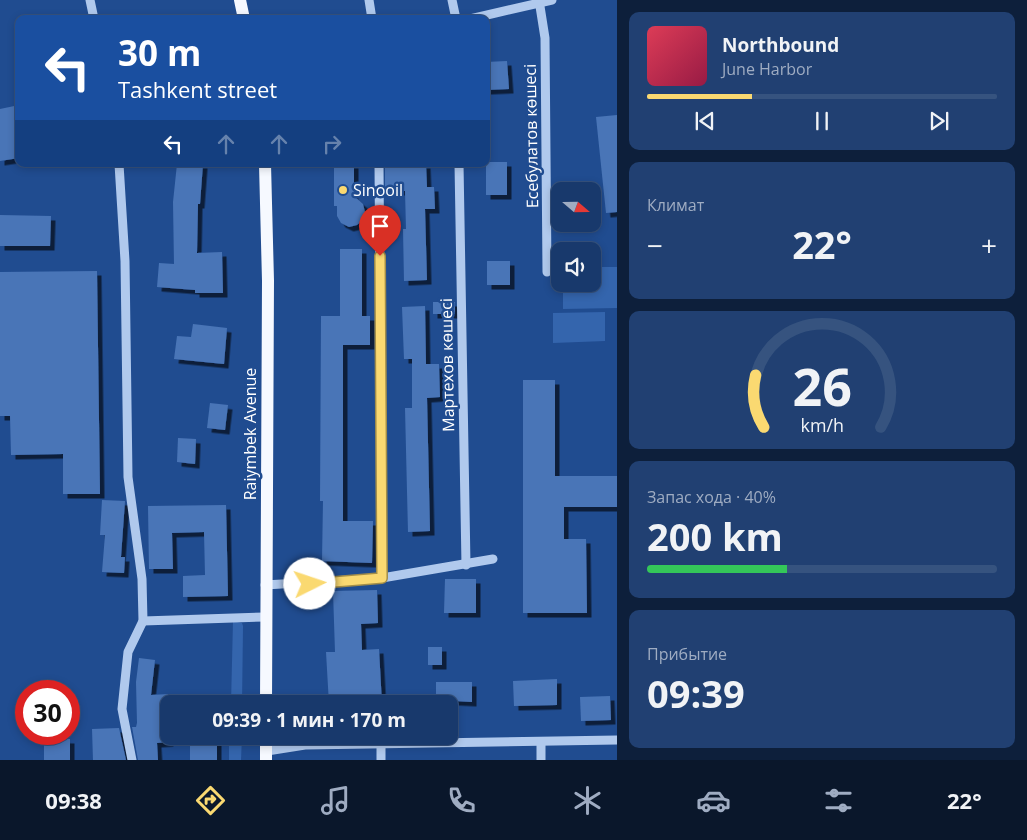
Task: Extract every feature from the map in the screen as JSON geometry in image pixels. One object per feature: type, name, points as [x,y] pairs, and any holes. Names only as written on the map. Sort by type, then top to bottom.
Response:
[{"type":"main road","points":[[240,0],[243,15]]},
{"type":"main road","name":"Raiymbek Avenue","points":[[265,167],[268,281],[266,695]]},
{"type":"street","points":[[90,0],[93,15]]},
{"type":"street","points":[[368,0],[371,15]]},
{"type":"street","points":[[452,0],[455,15]]},
{"type":"street","points":[[486,15],[552,0]]},
{"type":"street","name":"Есебулатов көшесі","points":[[540,2],[545,38],[547,272]]},
{"type":"street","points":[[119,167],[125,264],[128,477],[142,580],[143,620],[128,652],[122,709],[132,760]]},
{"type":"street","points":[[379,167],[382,578]]},
{"type":"street","name":"Мартехов көшесі","points":[[459,167],[466,565]]},
{"type":"street","points":[[265,585],[382,578],[493,559]]},
{"type":"street","points":[[143,620],[265,618]]},
{"type":"street","points":[[458,744],[617,740]]},
{"type":"street","points":[[541,742],[541,760]]},
{"type":"street","points":[[266,755],[301,745]]},
{"type":"street","points":[[381,745],[381,760]]},
{"type":"shaded area","points":[[601,267],[617,267],[617,308],[563,309],[563,292],[601,292]]},
{"type":"shaded area","points":[[605,312],[605,341],[553,343],[553,313]]},
{"type":"shaded area","points":[[233,621],[242,623],[243,626],[242,695],[231,695]]},
{"type":"shaded area","points":[[229,745],[242,745],[241,760],[229,760]]},
{"type":"building","points":[[507,61],[509,89],[490,90],[490,62]]},
{"type":"building","points":[[15,106],[15,159],[0,161],[0,109]]},
{"type":"building","points":[[617,115],[617,212],[606,213],[596,117]]},
{"type":"building","points":[[490,162],[507,162],[507,195],[486,195],[486,167],[490,167]]},
{"type":"building","points":[[177,167],[203,167],[200,204],[198,204],[197,253],[222,252],[223,293],[195,293],[195,290],[157,287],[159,263],[174,264],[173,202]]},
{"type":"building","points":[[334,167],[354,167],[354,196],[363,204],[365,212],[363,220],[357,225],[349,227],[341,223],[337,216],[337,206],[334,206]]},
{"type":"building","points":[[385,167],[426,167],[427,187],[434,187],[435,209],[425,209],[427,280],[404,281],[403,229],[406,229],[405,191],[385,191]]},
{"type":"building","points":[[0,215],[51,216],[50,246],[0,246]]},
{"type":"building","points":[[340,249],[362,249],[362,316],[370,316],[370,345],[343,345],[343,521],[373,521],[372,563],[322,561],[323,501],[320,501],[321,316],[340,316]]},
{"type":"building","points":[[487,261],[510,261],[510,285],[487,285]]},
{"type":"building","points":[[97,271],[100,494],[63,494],[63,454],[11,455],[10,416],[0,416],[0,272]]},
{"type":"building","points":[[433,302],[455,302],[455,314],[433,314]]},
{"type":"building","points":[[425,306],[426,364],[439,364],[440,397],[427,398],[430,531],[408,532],[405,408],[412,408],[412,359],[404,359],[402,307]]},
{"type":"building","points":[[193,324],[227,328],[224,364],[174,359],[177,336],[191,337]]},
{"type":"building","points":[[523,380],[555,380],[555,476],[617,476],[617,507],[564,507],[564,539],[586,539],[587,613],[523,613]]},
{"type":"building","points":[[210,403],[228,405],[225,430],[207,428]]},
{"type":"building","points":[[178,438],[196,439],[195,464],[177,462]]},
{"type":"building","points":[[102,500],[125,501],[121,557],[125,557],[124,573],[102,572],[105,535],[100,535]]},
{"type":"building","points":[[226,505],[228,596],[183,597],[183,576],[205,575],[204,532],[172,533],[173,569],[149,569],[148,506]]},
{"type":"building","points":[[445,579],[476,579],[476,613],[444,613]]},
{"type":"building","points":[[377,590],[378,623],[361,624],[362,650],[379,649],[382,695],[328,695],[326,652],[335,652],[333,591]]},
{"type":"building","points":[[428,647],[442,647],[442,665],[428,665]]},
{"type":"building","points":[[139,658],[155,660],[151,695],[168,694],[160,695],[160,743],[157,743],[158,760],[138,760],[132,727],[136,727],[137,723],[136,682]]},
{"type":"building","points":[[557,679],[557,705],[514,706],[513,681]]},
{"type":"building","points":[[436,682],[472,682],[472,702],[458,701],[458,695],[436,695]]},
{"type":"building","points":[[610,696],[611,720],[581,721],[580,697]]},
{"type":"building","points":[[119,728],[126,760],[93,760],[92,729]]},
{"type":"building","points":[[44,745],[70,745],[70,760],[44,760]]},
{"type":"building","points":[[190,745],[217,745],[217,760],[190,760]]},
{"type":"place","name":"Sinooil","points":[[343,190]]},
{"type":"route","points":[[310,584],[382,578],[380,256]]}]
